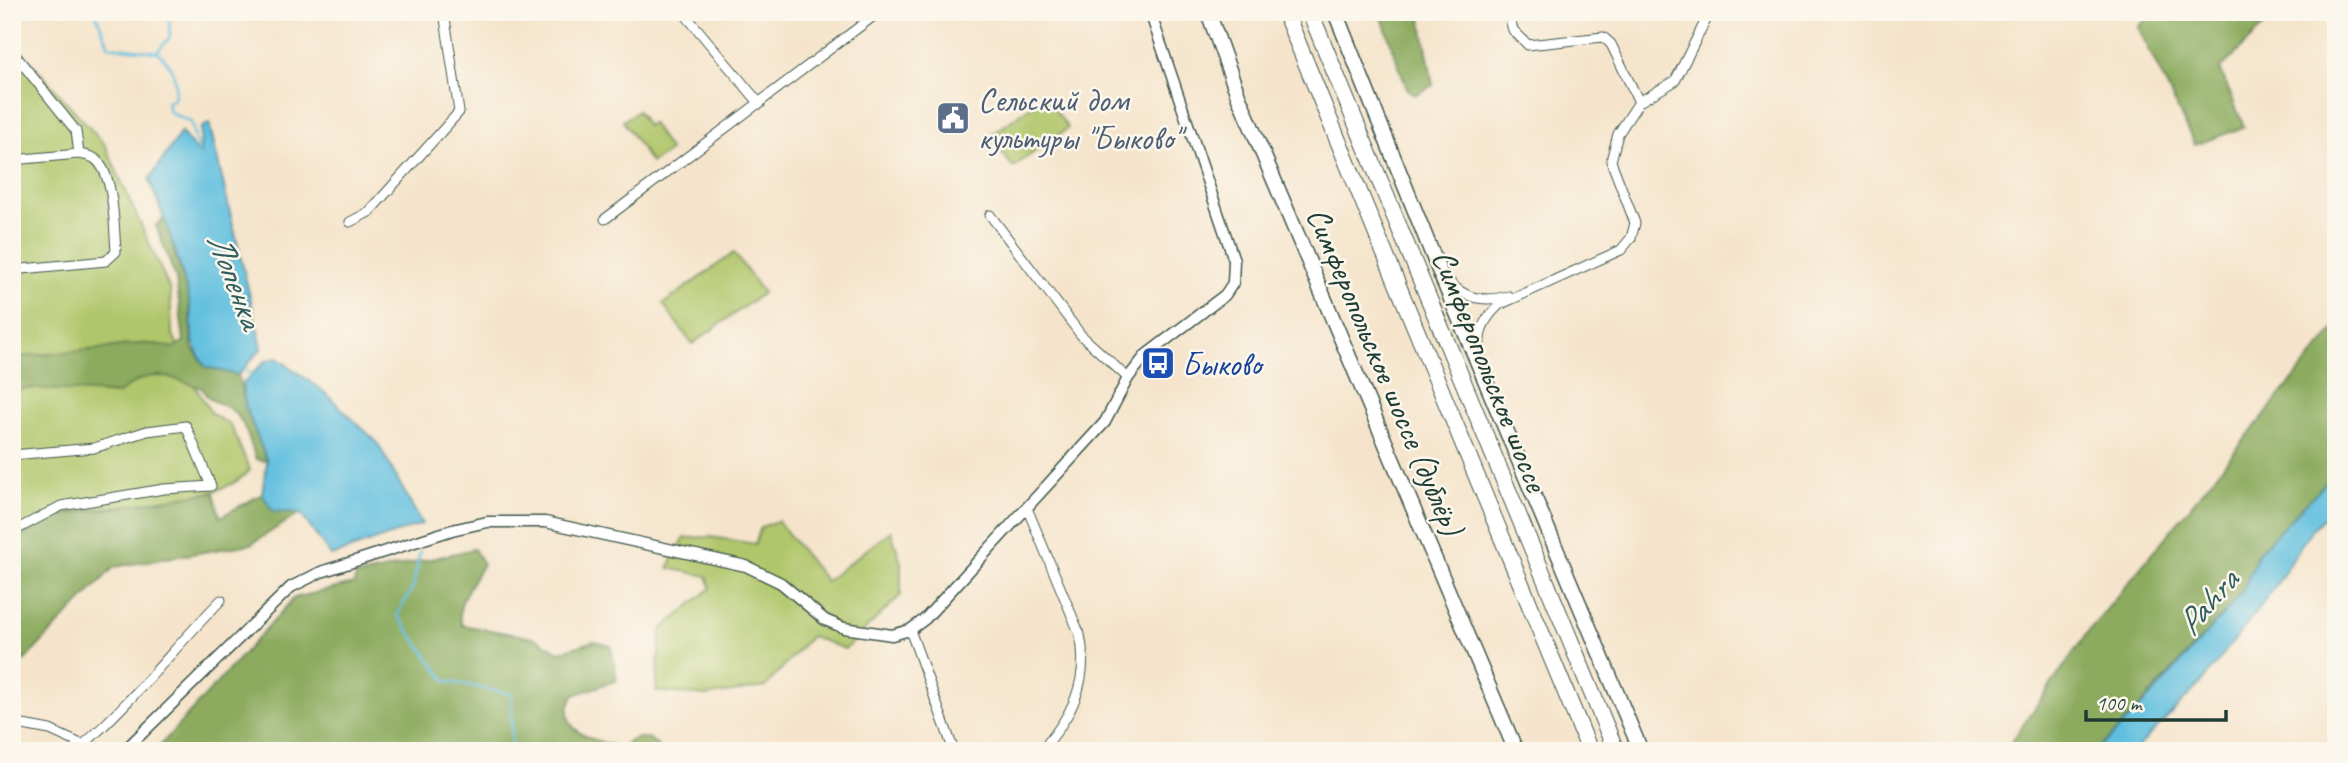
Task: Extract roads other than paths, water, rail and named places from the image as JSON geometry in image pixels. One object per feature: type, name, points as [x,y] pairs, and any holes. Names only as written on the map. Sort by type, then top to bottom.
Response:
[{"type":"highway","name":"Симферопольское шоссе","points":[[1285,12],[1590,751]]},
{"type":"highway","name":"Симферопольское шоссе","points":[[1310,12],[1616,751]]},
{"type":"main road","name":"Симферопольское шоссе (дублёр)","points":[[1208,12],[1238,95],[1516,751]]},
{"type":"main road","points":[[1335,12],[1438,268],[1641,751]]},
{"type":"street","points":[[350,222],[369,212],[459,112],[444,12]]},
{"type":"street","points":[[683,12],[760,104]]},
{"type":"street","points":[[605,219],[880,12]]},
{"type":"street","points":[[124,751],[291,587],[321,572],[487,522],[545,522],[746,566],[781,583],[825,620],[844,628],[892,635],[910,631],[925,619],[1105,422],[1128,378],[1146,355],[1225,295],[1233,283],[1236,272],[1221,214],[1150,12]]},
{"type":"street","points":[[1508,12],[1513,30],[1528,44],[1603,37],[1611,44],[1639,102]]},
{"type":"street","points":[[1483,374],[1480,331],[1486,317],[1518,294],[1621,250],[1631,238],[1635,223],[1611,161],[1618,134],[1639,102],[1675,81],[1710,12]]},
{"type":"street","points":[[12,51],[76,131],[79,154]]},
{"type":"street","points":[[12,160],[79,154],[95,158],[103,169],[112,199],[116,252],[106,261],[12,270]]},
{"type":"street","points":[[990,215],[1081,335],[1128,378]]},
{"type":"street","points":[[1438,268],[1454,287],[1467,296],[1482,300],[1518,294]]},
{"type":"street","points":[[12,454],[94,447],[147,431],[187,426],[211,486],[164,489],[61,506],[12,532]]},
{"type":"street","points":[[1027,508],[1080,635],[1085,657],[1069,716],[1041,751]]},
{"type":"street","points":[[12,723],[50,730],[83,745],[125,709],[220,600]]},
{"type":"street","points":[[910,631],[954,751]]},
{"type":"water","points":[[209,123],[262,348],[238,375],[206,367],[199,356],[193,339],[184,280],[149,180],[181,132],[200,156],[201,128]]},
{"type":"water","points":[[277,358],[323,391],[377,442],[422,524],[331,556],[300,513],[273,511],[262,494],[267,461],[246,408],[242,385],[265,361]]},
{"type":"water","points":[[2336,472],[2336,504],[2308,534],[2273,590],[2201,683],[2134,751],[2094,751],[2155,692],[2229,608],[2244,588],[2259,552]]},
{"type":"waterway","points":[[95,12],[109,46],[156,52]]},
{"type":"waterway","name":"Лопенка","points":[[169,12],[170,37],[157,52],[167,62],[175,79],[174,99],[167,102],[169,112],[191,122],[200,160]]},
{"type":"waterway","name":"Лопенка","points":[[242,366],[252,376]]},
{"type":"waterway","name":"Лопенка","points":[[420,551],[413,587],[397,615],[446,681],[511,694],[512,751]]},
{"type":"place","name":"Сельский дом культуры \"Быково\"","points":[[953,118]]},
{"type":"place","name":"Быково","points":[[1158,363]]},
{"type":"water label","name":"Pahra","points":[[2207,602]]}]
